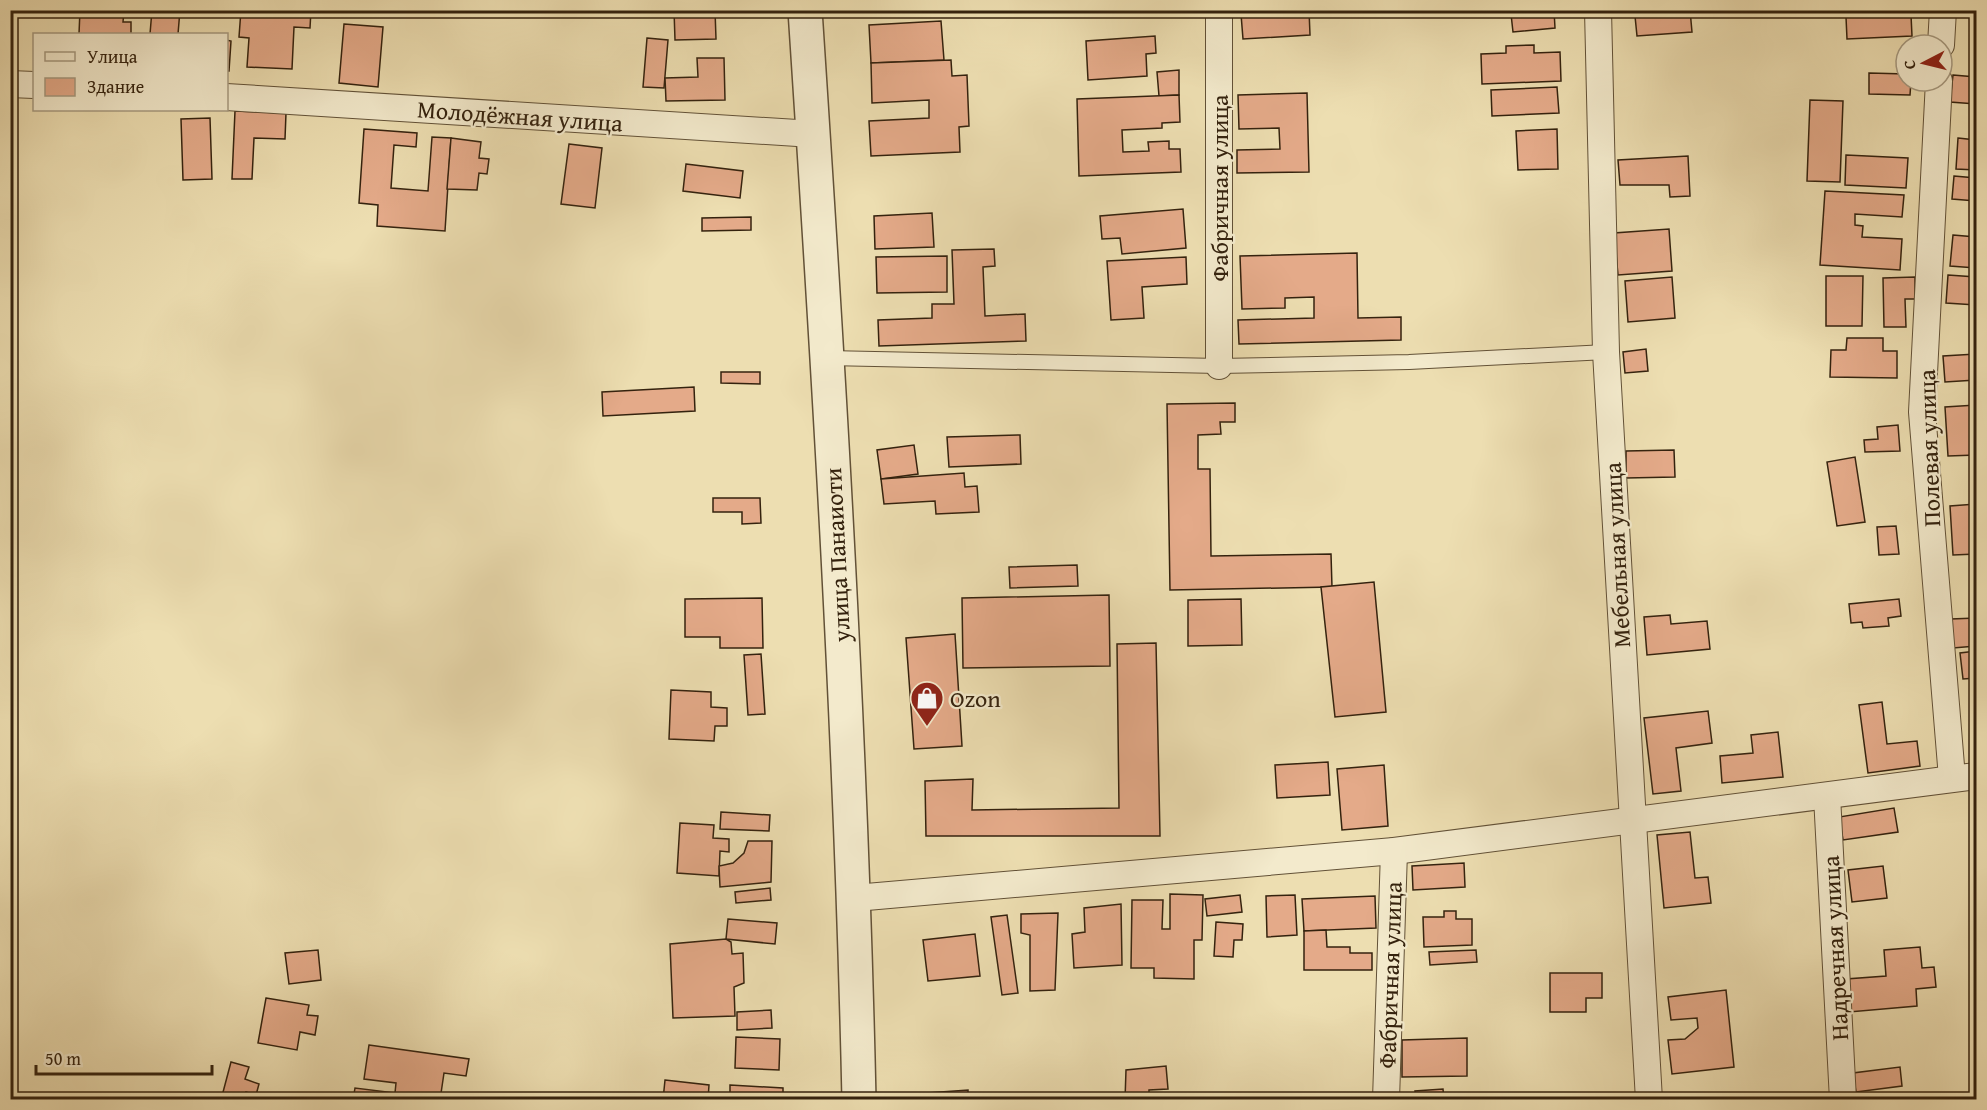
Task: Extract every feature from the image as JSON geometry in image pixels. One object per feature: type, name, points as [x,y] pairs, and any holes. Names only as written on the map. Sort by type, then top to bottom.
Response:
[{"type":"street","name":"улица Панаиоти","points":[[805,10],[827,358],[855,898],[860,1100]]},
{"type":"street","name":"Фабричная улица","points":[[1219,366],[1220,10]]},
{"type":"street","name":"Мебельная улица","points":[[1598,10],[1605,352],[1649,1100]]},
{"type":"street","points":[[1941,33],[1942,10]]},
{"type":"street","points":[[10,84],[33,85]]},
{"type":"street","name":"Полевая улица","points":[[1938,93],[1922,412],[1964,777]]},
{"type":"street","name":"Молодёжная улица","points":[[228,97],[813,134]]},
{"type":"street","points":[[855,898],[1394,850],[1964,777]]},
{"type":"street","name":"Надречная улица","points":[[1827,796],[1843,1100]]},
{"type":"street","name":"Фабричная улица","points":[[1386,1100],[1394,850]]},
{"type":"lane","points":[[827,358],[1219,366],[1409,362],[1605,352]]},
{"type":"building","points":[[80,10],[124,11],[123,22],[131,22],[131,33],[79,33]]},
{"type":"building","points":[[152,10],[180,10],[178,33],[150,33]]},
{"type":"building","points":[[241,10],[311,10],[310,28],[294,27],[292,69],[247,67],[249,38],[239,37]]},
{"type":"building","points":[[674,10],[715,10],[716,39],[675,40]]},
{"type":"building","points":[[1118,10],[1177,10],[1177,12],[1118,14]]},
{"type":"building","points":[[1309,10],[1310,35],[1243,39],[1241,14]]},
{"type":"building","points":[[1554,10],[1555,28],[1513,32],[1511,14]]},
{"type":"building","points":[[1665,10],[1690,10],[1692,32],[1637,36],[1635,16],[1665,14]]},
{"type":"building","points":[[1965,10],[1976,10],[1976,16],[1965,17]]},
{"type":"building","points":[[1911,15],[1912,33],[1894,33],[1894,37],[1847,39],[1846,17]]},
{"type":"building","points":[[941,21],[944,60],[871,63],[869,25]]},
{"type":"building","points":[[344,24],[383,27],[378,87],[339,83]]},
{"type":"building","points":[[1155,36],[1156,53],[1146,54],[1147,76],[1088,80],[1086,41]]},
{"type":"building","points":[[647,38],[668,40],[664,88],[643,87]]},
{"type":"building","points":[[228,40],[231,41],[228,71]]},
{"type":"building","points":[[1534,45],[1534,53],[1560,52],[1561,81],[1482,84],[1481,54],[1506,53],[1506,46]]},
{"type":"building","points":[[697,58],[724,58],[725,100],[666,101],[665,78],[698,77]]},
{"type":"building","points":[[951,60],[952,76],[967,75],[969,126],[959,127],[960,152],[871,156],[869,121],[929,118],[929,100],[872,103],[871,63]]},
{"type":"building","points":[[1179,70],[1179,95],[1159,96],[1157,72]]},
{"type":"building","points":[[1869,73],[1894,74],[1894,93],[1910,93],[1910,95],[1869,94]]},
{"type":"building","points":[[1954,75],[1976,77],[1976,104],[1950,102],[1951,93],[1954,93]]},
{"type":"building","points":[[1557,87],[1559,113],[1492,116],[1491,90]]},
{"type":"building","points":[[1307,93],[1309,172],[1237,173],[1237,150],[1280,149],[1279,128],[1239,129],[1238,95]]},
{"type":"building","points":[[1179,95],[1180,122],[1162,123],[1162,128],[1122,130],[1123,152],[1149,151],[1148,142],[1169,141],[1169,149],[1180,149],[1181,172],[1079,176],[1077,99]]},
{"type":"building","points":[[1810,100],[1843,101],[1840,182],[1807,181]]},
{"type":"building","points":[[235,111],[286,113],[285,139],[254,138],[252,179],[232,179]]},
{"type":"building","points":[[210,118],[212,179],[183,180],[181,119]]},
{"type":"building","points":[[364,129],[417,133],[416,147],[394,145],[391,188],[428,191],[432,137],[451,138],[445,231],[377,226],[378,205],[359,203]]},
{"type":"building","points":[[1557,129],[1558,169],[1518,170],[1516,131]]},
{"type":"building","points":[[451,138],[481,142],[479,158],[489,159],[487,174],[479,173],[477,190],[447,189]]},
{"type":"building","points":[[1958,138],[1976,140],[1976,170],[1956,169]]},
{"type":"building","points":[[569,144],[602,148],[595,208],[561,204]]},
{"type":"building","points":[[1846,155],[1908,158],[1906,188],[1845,185]]},
{"type":"building","points":[[1688,156],[1690,196],[1670,197],[1669,185],[1620,185],[1618,160]]},
{"type":"building","points":[[686,164],[743,171],[740,198],[683,191]]},
{"type":"building","points":[[1954,176],[1976,178],[1976,201],[1952,199]]},
{"type":"building","points":[[1825,191],[1904,195],[1902,217],[1855,214],[1855,225],[1863,226],[1862,237],[1902,239],[1900,270],[1820,265]]},
{"type":"building","points":[[1183,209],[1186,248],[1122,254],[1120,238],[1102,239],[1100,216]]},
{"type":"building","points":[[932,213],[934,247],[875,249],[874,216]]},
{"type":"building","points":[[751,217],[751,230],[702,231],[702,218]]},
{"type":"building","points":[[1669,229],[1672,271],[1618,275],[1614,233]]},
{"type":"building","points":[[1953,235],[1976,237],[1976,268],[1950,266]]},
{"type":"building","points":[[994,249],[995,266],[983,267],[985,316],[1025,314],[1026,341],[879,346],[878,320],[932,318],[932,304],[954,304],[952,250]]},
{"type":"building","points":[[1357,253],[1358,318],[1401,317],[1401,340],[1239,344],[1238,320],[1314,318],[1314,297],[1285,298],[1285,308],[1242,309],[1240,256]]},
{"type":"building","points":[[947,256],[947,292],[877,293],[876,257]]},
{"type":"building","points":[[1186,257],[1187,284],[1142,287],[1144,318],[1111,320],[1107,261]]},
{"type":"building","points":[[1948,275],[1976,277],[1976,305],[1946,303]]},
{"type":"building","points":[[1826,276],[1863,276],[1862,326],[1826,326]]},
{"type":"building","points":[[1672,277],[1675,318],[1628,322],[1625,281]]},
{"type":"building","points":[[1915,277],[1915,299],[1905,299],[1906,327],[1884,327],[1883,278]]},
{"type":"building","points":[[1847,338],[1883,338],[1883,351],[1897,351],[1897,378],[1830,377],[1831,350],[1846,350]]},
{"type":"building","points":[[1646,349],[1648,371],[1625,373],[1623,352]]},
{"type":"building","points":[[1976,354],[1976,380],[1945,382],[1943,356]]},
{"type":"building","points":[[721,372],[760,372],[760,384],[721,383]]},
{"type":"building","points":[[694,387],[695,411],[603,416],[602,392]]},
{"type":"building","points":[[1235,403],[1235,422],[1220,422],[1221,434],[1198,435],[1198,469],[1210,469],[1211,556],[1331,554],[1332,587],[1170,590],[1167,404]]},
{"type":"building","points":[[1976,405],[1976,455],[1948,456],[1945,407]]},
{"type":"building","points":[[1898,425],[1900,451],[1865,452],[1864,440],[1878,439],[1877,427]]},
{"type":"building","points":[[1020,435],[1021,464],[949,467],[947,437]]},
{"type":"building","points":[[914,445],[918,474],[881,479],[877,450]]},
{"type":"building","points":[[1674,450],[1675,477],[1626,478],[1626,451]]},
{"type":"building","points":[[1855,457],[1865,522],[1837,526],[1827,462]]},
{"type":"building","points":[[964,473],[965,487],[977,486],[979,512],[936,514],[935,501],[884,504],[881,479]]},
{"type":"building","points":[[713,498],[760,498],[761,523],[742,524],[742,512],[713,512]]},
{"type":"building","points":[[1976,504],[1976,554],[1953,555],[1950,506]]},
{"type":"building","points":[[1896,526],[1899,554],[1879,555],[1877,527]]},
{"type":"building","points":[[1077,565],[1078,586],[1010,588],[1009,567]]},
{"type":"building","points":[[1374,582],[1386,712],[1335,717],[1321,587]]},
{"type":"building","points":[[1109,595],[1110,666],[963,668],[962,598]]},
{"type":"building","points":[[762,598],[763,648],[720,648],[720,637],[685,637],[685,599]]},
{"type":"building","points":[[1241,599],[1242,645],[1188,646],[1188,600]]},
{"type":"building","points":[[1899,599],[1901,616],[1888,618],[1889,626],[1863,628],[1862,622],[1851,623],[1849,604]]},
{"type":"building","points":[[1670,615],[1671,624],[1707,621],[1710,649],[1647,655],[1644,617]]},
{"type":"building","points":[[1976,618],[1976,646],[1953,648],[1951,619]]},
{"type":"building","points":[[955,634],[962,746],[914,749],[906,638]]},
{"type":"building","points":[[1156,643],[1160,836],[926,836],[925,781],[973,779],[972,810],[1119,808],[1117,644]]},
{"type":"building","points":[[1976,651],[1976,678],[1963,679],[1960,653]]},
{"type":"building","points":[[761,654],[765,714],[748,715],[744,655]]},
{"type":"building","points":[[671,690],[711,692],[711,707],[727,708],[727,726],[715,726],[714,741],[669,739]]},
{"type":"building","points":[[1882,702],[1887,744],[1917,741],[1920,766],[1868,773],[1859,705]]},
{"type":"building","points":[[1708,711],[1712,743],[1676,748],[1681,791],[1653,794],[1644,718]]},
{"type":"building","points":[[1778,732],[1783,777],[1722,783],[1720,756],[1753,753],[1751,735]]},
{"type":"building","points":[[1328,762],[1330,795],[1277,798],[1275,765]]},
{"type":"building","points":[[1384,765],[1388,826],[1342,830],[1337,769]]},
{"type":"building","points":[[1894,808],[1898,832],[1843,840],[1839,817]]},
{"type":"building","points":[[721,812],[770,815],[769,831],[720,829]]},
{"type":"building","points":[[680,823],[714,825],[713,838],[729,839],[729,852],[720,851],[719,876],[677,873]]},
{"type":"building","points":[[1690,832],[1695,878],[1708,877],[1711,903],[1664,908],[1657,835]]},
{"type":"building","points":[[748,841],[772,841],[771,882],[720,887],[719,866],[733,863],[744,853]]},
{"type":"building","points":[[1464,863],[1465,887],[1413,890],[1412,866]]},
{"type":"building","points":[[1883,866],[1887,898],[1852,902],[1848,870]]},
{"type":"building","points":[[770,888],[771,900],[736,903],[735,892]]},
{"type":"building","points":[[1170,894],[1203,895],[1202,940],[1194,940],[1194,979],[1154,978],[1154,968],[1131,968],[1132,900],[1163,900],[1162,929],[1170,929]]},
{"type":"building","points":[[1240,895],[1242,912],[1207,916],[1205,899]]},
{"type":"building","points":[[1295,895],[1297,935],[1267,937],[1266,896]]},
{"type":"building","points":[[1375,896],[1376,928],[1304,931],[1302,899]]},
{"type":"building","points":[[1121,904],[1122,965],[1074,968],[1072,934],[1085,932],[1084,908]]},
{"type":"building","points":[[1444,911],[1456,911],[1456,919],[1472,919],[1472,945],[1424,947],[1423,917],[1444,917]]},
{"type":"building","points":[[1058,913],[1055,990],[1030,991],[1030,935],[1021,933],[1021,914]]},
{"type":"building","points":[[1007,915],[1018,993],[1002,995],[991,917]]},
{"type":"building","points":[[728,919],[777,923],[775,944],[726,939]]},
{"type":"building","points":[[1216,922],[1243,924],[1242,940],[1234,940],[1233,957],[1214,956]]},
{"type":"building","points":[[1326,930],[1327,947],[1350,947],[1350,953],[1372,953],[1372,970],[1304,970],[1304,931]]},
{"type":"building","points":[[975,934],[980,976],[928,981],[923,940]]},
{"type":"building","points":[[726,939],[731,942],[732,954],[743,953],[744,983],[734,987],[735,1016],[673,1018],[670,944]]},
{"type":"building","points":[[1920,947],[1922,968],[1934,967],[1936,987],[1916,989],[1917,1006],[1849,1012],[1846,979],[1886,976],[1884,950]]},
{"type":"building","points":[[318,950],[321,980],[289,984],[285,953]]},
{"type":"building","points":[[1476,950],[1477,962],[1430,965],[1429,952]]},
{"type":"building","points":[[1550,973],[1602,973],[1602,998],[1586,998],[1586,1012],[1550,1012]]},
{"type":"building","points":[[1726,990],[1734,1067],[1672,1074],[1668,1040],[1685,1039],[1698,1028],[1697,1018],[1671,1020],[1668,997]]},
{"type":"building","points":[[266,998],[309,1005],[307,1015],[318,1016],[315,1035],[300,1032],[297,1050],[258,1043]]},
{"type":"building","points":[[771,1010],[772,1028],[737,1030],[737,1012]]},
{"type":"building","points":[[736,1037],[780,1039],[779,1070],[735,1068]]},
{"type":"building","points":[[1467,1038],[1467,1076],[1402,1077],[1402,1040]]},
{"type":"building","points":[[369,1045],[469,1059],[466,1076],[444,1073],[440,1100],[353,1100],[355,1088],[395,1093],[396,1083],[364,1079]]},
{"type":"building","points":[[231,1062],[249,1067],[245,1079],[259,1084],[256,1095],[246,1092],[244,1100],[222,1096]]},
{"type":"building","points":[[1166,1066],[1168,1089],[1149,1090],[1149,1100],[1125,1100],[1126,1070]]},
{"type":"building","points":[[1900,1067],[1902,1086],[1856,1092],[1853,1073]]},
{"type":"building","points":[[665,1080],[709,1085],[708,1100],[663,1100]]},
{"type":"building","points":[[730,1085],[783,1088],[783,1100],[730,1100]]},
{"type":"building","points":[[1443,1089],[1444,1100],[1416,1100],[1415,1091]]},
{"type":"building","points":[[968,1090],[968,1100],[914,1100],[913,1094]]},
{"type":"place","name":"Ozon","points":[[927,727]]}]
